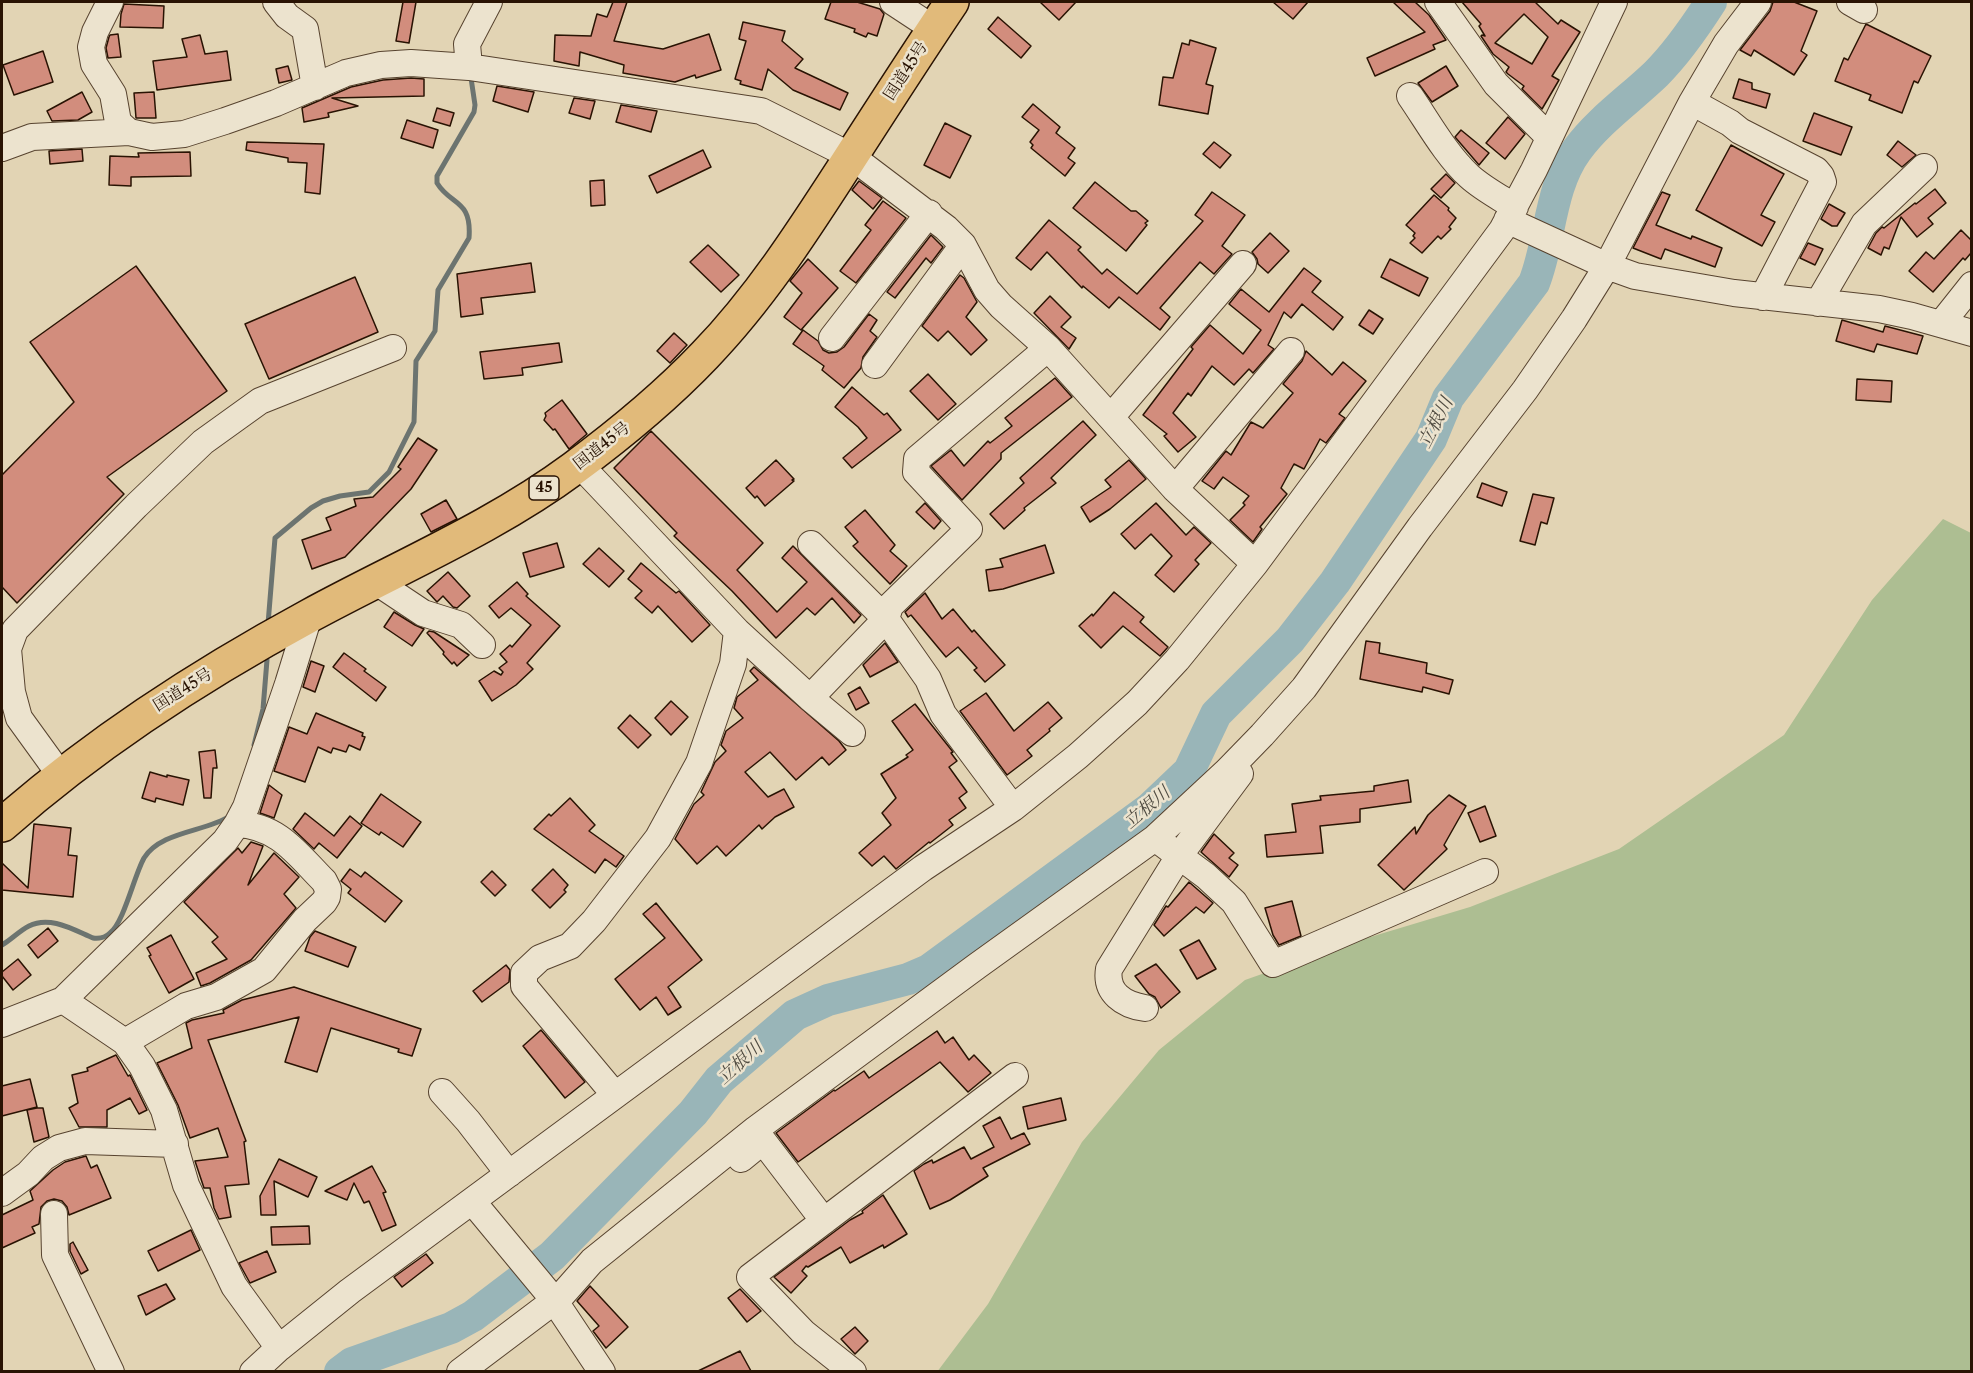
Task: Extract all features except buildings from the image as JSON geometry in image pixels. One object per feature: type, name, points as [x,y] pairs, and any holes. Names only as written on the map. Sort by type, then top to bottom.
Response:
[{"type":"highway","name":"国道45号","points":[[2,825],[41,791],[129,725],[201,678],[309,616],[501,515],[579,464],[666,394],[707,353],[792,247],[952,2]]},
{"type":"street","points":[[110,2],[95,32],[91,47],[94,64],[113,94],[118,122],[129,132]]},
{"type":"street","points":[[276,2],[287,16],[304,29],[315,87]]},
{"type":"street","points":[[469,67],[467,44],[489,2]]},
{"type":"street","points":[[893,2],[934,28]]},
{"type":"street","points":[[1438,2],[1496,84],[1550,137]]},
{"type":"street","points":[[252,1371],[350,1291],[923,868],[1013,808],[1078,756],[1137,703],[1177,660],[1255,564],[1513,217],[1614,2]]},
{"type":"street","points":[[460,1371],[555,1297],[592,1261],[756,1129],[976,966],[1155,838],[1262,735],[1304,688],[1420,527],[1525,390],[1574,319],[1692,102],[1726,44],[1758,2]]},
{"type":"street","points":[[2,148],[32,137],[129,132],[152,137],[184,134],[276,104],[346,73],[381,65],[411,63],[469,67],[761,111],[851,156],[929,213],[963,245],[987,290],[1001,306],[1048,348],[1175,489],[1255,564]]},
{"type":"street","points":[[1410,96],[1455,161],[1513,217],[1605,265],[1635,276],[1763,297],[1879,309],[1971,333]]},
{"type":"street","points":[[1692,102],[1730,123],[1740,132],[1816,170],[1821,176],[1823,182],[1763,297]]},
{"type":"street","points":[[1818,303],[1864,224],[1924,167]]},
{"type":"street","points":[[832,338],[929,213]]},
{"type":"street","points":[[875,365],[963,245]]},
{"type":"street","points":[[1111,417],[1243,264]]},
{"type":"street","points":[[1941,324],[1971,285]]},
{"type":"street","points":[[61,776],[19,718],[12,692],[8,649],[15,630],[136,506],[203,442],[260,401],[393,348]]},
{"type":"street","points":[[810,698],[886,619],[890,606],[969,529],[916,472],[917,459],[1048,348]]},
{"type":"street","points":[[1175,489],[1291,351]]},
{"type":"street","points":[[579,464],[737,631],[852,733]]},
{"type":"street","points":[[811,544],[886,619],[928,679],[943,714],[1013,808]]},
{"type":"street","points":[[375,581],[411,607],[461,625],[482,645]]},
{"type":"street","points":[[2,1024],[63,1000],[225,841],[246,807],[309,616]]},
{"type":"street","points":[[615,1095],[524,986],[524,973],[540,958],[570,946],[594,921],[658,838],[699,763],[733,664],[737,631]]},
{"type":"street","points":[[1145,1008],[1132,1006],[1113,991],[1109,985],[1109,969],[1179,856],[1235,783],[1262,735]]},
{"type":"street","points":[[125,1042],[186,1006],[216,997],[264,970],[327,897],[328,889],[324,881],[283,839],[268,830],[252,825],[237,824]]},
{"type":"street","points":[[1155,838],[1206,876],[1234,902],[1273,964],[1485,872]]},
{"type":"street","points":[[63,1000],[125,1042],[142,1065],[164,1110],[186,1185],[234,1286],[279,1347]]},
{"type":"street","points":[[853,1371],[804,1333],[750,1277],[1015,1076]]},
{"type":"street","points":[[442,1092],[468,1120],[509,1174]]},
{"type":"street","points":[[2,1193],[28,1174],[43,1158],[73,1143],[85,1141],[175,1144]]},
{"type":"street","points":[[555,1297],[595,1274],[763,1141],[824,1221]]},
{"type":"street","points":[[472,1201],[555,1297],[600,1371]]},
{"type":"street","points":[[54,1214],[55,1255],[111,1371]]},
{"type":"green space","points":[[1943,519],[1971,533],[1971,1371],[937,1372],[988,1304],[1082,1142],[1159,1050],[1245,980],[1347,944],[1470,907],[1619,849],[1784,735],[1872,600]]},
{"type":"waterway","name":"立根川","points":[[340,1372],[352,1363],[451,1328],[473,1316],[552,1256],[693,1113],[719,1080],[795,1015],[828,1000],[908,979],[929,970],[1149,809],[1189,771],[1216,714],[1290,640],[1335,582],[1431,439],[1448,398],[1534,283],[1561,181],[1577,150],[1605,119],[1664,66],[1711,2]]},
{"type":"waterway","points":[[268,624],[275,538],[323,501],[369,492],[389,472],[414,422],[416,361],[435,331],[438,290],[469,238],[469,225],[464,210],[437,183],[437,176],[474,112],[471,78]]},
{"type":"waterway","points":[[254,745],[263,709],[267,660]]},
{"type":"waterway","points":[[2,945],[29,926],[45,922],[62,925],[93,938],[106,936],[120,919],[140,866],[152,849],[172,837],[209,826],[230,816]]}]
